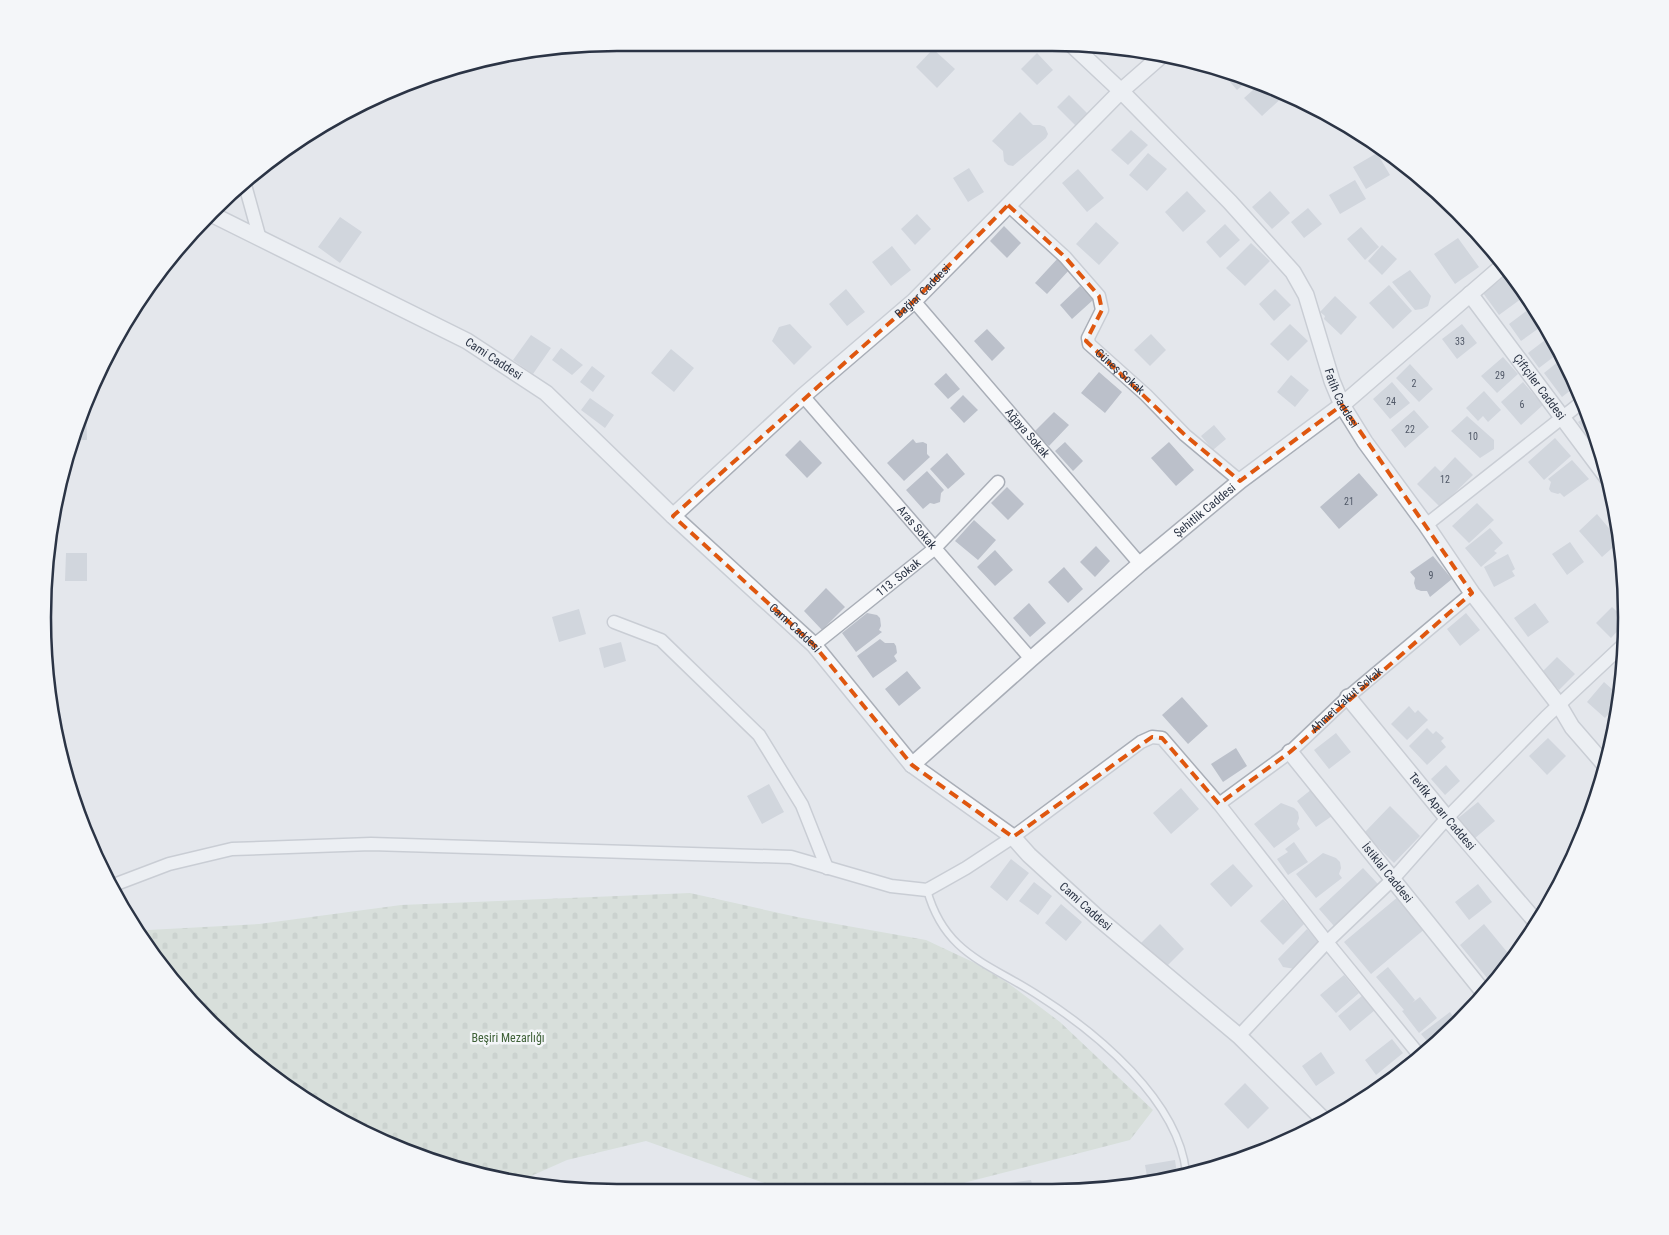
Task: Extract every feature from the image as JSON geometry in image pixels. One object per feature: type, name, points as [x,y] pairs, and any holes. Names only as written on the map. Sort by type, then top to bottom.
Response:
[{"type":"street","name":"Fatih Caddesi","points":[[1079,52],[1121,90],[1230,202],[1293,272],[1306,295],[1332,382],[1342,405],[1365,442],[1472,593],[1559,705],[1572,727],[1599,759]]},
{"type":"street","name":"Bağlar Caddesi","points":[[673,516],[803,396],[914,301],[1121,90],[1155,61]]},
{"type":"street","points":[[247,190],[260,239]]},
{"type":"street","name":"Güneş Sokak","points":[[1008,205],[1065,258],[1099,296],[1102,310],[1088,338],[1088,344],[1146,395],[1185,435],[1240,481]]},
{"type":"street","name":"Cami Caddesi","points":[[217,217],[467,342],[546,393],[673,516],[814,645],[912,766],[1013,837],[1097,917],[1239,1036],[1320,1116]]},
{"type":"street","name":"Şehitlik Caddesi","points":[[912,766],[1140,564],[1240,481],[1342,405],[1498,270]]},
{"type":"street","name":"Çiftçiler Caddesi","points":[[1470,294],[1596,462]]},
{"type":"street","name":"Ağaya Sokak","points":[[914,301],[1140,564]]},
{"type":"street","name":"Aras Sokak","points":[[803,396],[1031,659]]},
{"type":"street","points":[[1426,526],[1577,406]]},
{"type":"street","name":"113. Sokak","points":[[814,645],[934,548],[998,482]]},
{"type":"street","name":"Ahmet Yakut Sokak","points":[[1219,804],[1290,752],[1348,697],[1472,593]]},
{"type":"street","points":[[614,622],[661,640],[759,735],[802,805],[827,868]]},
{"type":"street","points":[[1239,1036],[1327,942],[1393,879],[1447,818],[1546,716],[1617,651]]},
{"type":"street","name":"Tevfik Aparı Caddesi","points":[[1348,697],[1447,818],[1532,917]]},
{"type":"street","points":[[118,883],[169,864],[232,849],[371,844],[791,857],[891,886],[927,890],[1013,837],[1141,742],[1152,737],[1162,738],[1219,804],[1327,942],[1416,1051]]},
{"type":"street","name":"İstiklal Caddesi","points":[[1290,752],[1480,988]]},
{"type":"lane","points":[[927,890],[930,902],[940,923],[954,942],[963,950],[1018,982],[1064,1013],[1125,1065],[1152,1095],[1170,1123],[1184,1157],[1185,1167]]},
{"type":"highlighted area","points":[[1008,205],[1065,257],[1099,296],[1102,310],[1086,341],[1185,435],[1240,481],[1342,405],[1472,593],[1290,752],[1219,804],[1162,738],[1152,737],[1013,837],[912,765],[814,645],[673,516],[914,301]]},
{"type":"green space","name":"Beşiri Mezarlığı","points":[[690,893],[797,917],[926,940],[975,963],[1008,983],[1060,1022],[1153,1110],[1130,1140],[959,1184],[767,1184],[646,1141],[567,1160],[530,1177],[507,1173],[435,1154],[401,1141],[334,1108],[303,1088],[273,1067],[217,1018],[168,962],[146,931],[259,924],[401,905]]},
{"type":"building","points":[[931,51],[935,51],[955,69],[937,88],[916,67]]},
{"type":"building","points":[[1037,53],[1053,70],[1037,85],[1021,69]]},
{"type":"building","points":[[1228,79],[1243,85],[1237,90]]},
{"type":"building","points":[[1254,89],[1280,100],[1262,116],[1244,98]]},
{"type":"building","points":[[1069,95],[1088,114],[1076,126],[1057,107]]},
{"type":"building","points":[[1020,112],[1033,125],[1045,127],[1048,134],[1046,138],[1013,166],[1008,165],[1004,161],[1003,151],[992,141]]},
{"type":"building","points":[[1131,130],[1148,145],[1128,165],[1111,150]]},
{"type":"building","points":[[1148,153],[1167,169],[1147,191],[1129,175]]},
{"type":"building","points":[[1376,154],[1390,175],[1366,189],[1353,167]]},
{"type":"building","points":[[969,168],[984,192],[968,202],[953,178]]},
{"type":"building","points":[[1078,169],[1104,198],[1087,212],[1062,183]]},
{"type":"building","points":[[1355,180],[1366,199],[1340,214],[1329,195]]},
{"type":"building","points":[[1187,191],[1206,211],[1183,232],[1165,212]]},
{"type":"building","points":[[1270,191],[1290,213],[1272,229],[1252,207]]},
{"type":"building","points":[[1308,208],[1322,224],[1304,238],[1291,222]]},
{"type":"building","points":[[917,214],[931,229],[915,245],[901,229]]},
{"type":"building","points":[[340,217],[362,232],[340,263],[318,247]]},
{"type":"building","points":[[1096,222],[1119,243],[1099,265],[1076,244]]},
{"type":"building","points":[[1225,224],[1240,240],[1220,258],[1206,242]]},
{"type":"building","points":[[1004,226],[1021,243],[1007,258],[990,241]]},
{"type":"building","points":[[1361,227],[1379,247],[1365,260],[1347,239]]},
{"type":"building","points":[[1458,238],[1479,267],[1455,284],[1434,254]]},
{"type":"building","points":[[1251,243],[1270,261],[1245,286],[1226,268]]},
{"type":"building","points":[[1382,245],[1397,259],[1382,275],[1368,261]]},
{"type":"building","points":[[892,246],[911,270],[891,286],[872,262]]},
{"type":"building","points":[[1059,257],[1071,268],[1047,294],[1035,283]]},
{"type":"building","points":[[1410,270],[1431,296],[1428,306],[1422,309],[1415,310],[1392,282]]},
{"type":"building","points":[[1504,277],[1520,300],[1499,315],[1483,293]]},
{"type":"building","points":[[1389,285],[1412,311],[1393,329],[1369,303]]},
{"type":"building","points":[[1080,286],[1093,300],[1072,319],[1060,305]]},
{"type":"building","points":[[846,289],[865,312],[847,326],[829,304]]},
{"type":"building","points":[[1275,289],[1291,305],[1274,321],[1259,304]]},
{"type":"building","points":[[1335,296],[1357,317],[1341,335],[1324,319],[1325,316],[1320,312]]},
{"type":"building","points":[[1527,311],[1538,329],[1521,341],[1509,324]]},
{"type":"building","points":[[790,324],[812,347],[794,365],[772,341],[779,327]]},
{"type":"building","points":[[1290,324],[1308,341],[1288,361],[1270,344]]},
{"type":"building","points":[[1462,324],[1477,343],[1457,359],[1442,339]]},
{"type":"building","points":[[987,329],[1005,348],[992,361],[974,341]]},
{"type":"building","points":[[1151,334],[1166,350],[1150,366],[1134,350]]},
{"type":"building","points":[[531,335],[551,348],[533,374],[513,360]]},
{"type":"building","points":[[1545,340],[1554,357],[1539,368],[1528,353]]},
{"type":"building","points":[[561,348],[583,365],[572,375],[552,360]]},
{"type":"building","points":[[671,349],[694,368],[674,392],[651,373]]},
{"type":"building","points":[[1503,357],[1518,374],[1497,393],[1481,376]]},
{"type":"building","points":[[1557,363],[1570,391],[1562,397],[1544,373]]},
{"type":"building","points":[[1410,364],[1433,389],[1419,402],[1396,378]]},
{"type":"building","points":[[592,366],[605,376],[593,392],[580,382]]},
{"type":"building","points":[[1099,372],[1122,392],[1105,413],[1081,393]]},
{"type":"building","points":[[946,373],[960,389],[948,399],[934,384]]},
{"type":"building","points":[[1291,375],[1309,390],[1295,407],[1277,392]]},
{"type":"building","points":[[1392,382],[1410,403],[1390,419],[1373,399]]},
{"type":"building","points":[[1523,382],[1543,405],[1521,425],[1501,402]]},
{"type":"building","points":[[1484,391],[1501,410],[1488,422],[1483,416],[1478,421],[1466,408]]},
{"type":"building","points":[[963,395],[978,410],[964,423],[950,408]]},
{"type":"building","points":[[590,398],[614,415],[605,428],[581,410]]},
{"type":"building","points":[[1414,410],[1429,427],[1405,448],[1391,430]]},
{"type":"building","points":[[1054,412],[1069,425],[1049,446],[1034,432]]},
{"type":"building","points":[[1467,416],[1494,440],[1494,449],[1480,458],[1451,431]]},
{"type":"building","points":[[1582,419],[1588,436],[1578,422]]},
{"type":"building","points":[[86,421],[87,440],[80,440]]},
{"type":"building","points":[[1214,425],[1226,439],[1213,450],[1201,436]]},
{"type":"building","points":[[1555,438],[1571,456],[1544,480],[1528,462]]},
{"type":"building","points":[[913,439],[916,443],[923,442],[927,444],[927,454],[930,457],[904,481],[887,463]]},
{"type":"building","points":[[800,440],[822,463],[807,478],[785,455]]},
{"type":"building","points":[[1065,442],[1083,461],[1073,471],[1055,451]]},
{"type":"building","points":[[1169,442],[1194,470],[1176,486],[1151,458]]},
{"type":"building","points":[[947,453],[965,474],[948,489],[930,469]]},
{"type":"building","points":[[1455,457],[1473,475],[1440,507],[1417,484],[1435,466],[1441,472]]},
{"type":"building","points":[[1572,460],[1589,479],[1564,497],[1560,493],[1551,492],[1549,489],[1551,482],[1548,479]]},
{"type":"building","points":[[927,471],[944,490],[941,493],[940,502],[930,503],[923,509],[906,490]]},
{"type":"building","points":[[1359,473],[1378,495],[1339,529],[1320,507]]},
{"type":"building","points":[[1007,487],[1024,504],[1008,520],[991,503]]},
{"type":"building","points":[[1477,503],[1494,520],[1469,543],[1452,526]]},
{"type":"building","points":[[1597,514],[1611,530],[1613,547],[1602,557],[1579,531]]},
{"type":"building","points":[[974,520],[996,540],[978,560],[955,541]]},
{"type":"building","points":[[1490,528],[1503,543],[1494,551],[1497,553],[1481,567],[1465,548]]},
{"type":"building","points":[[1570,542],[1584,562],[1567,575],[1552,554]]},
{"type":"building","points":[[1096,546],[1110,561],[1095,577],[1080,562]]},
{"type":"building","points":[[995,550],[1013,570],[995,586],[977,567]]},
{"type":"building","points":[[66,553],[87,553],[87,581],[65,581]]},
{"type":"building","points":[[1508,554],[1515,569],[1512,571],[1515,576],[1494,587],[1484,567]]},
{"type":"building","points":[[1433,556],[1452,579],[1430,597],[1427,591],[1416,589],[1415,578],[1410,572]]},
{"type":"building","points":[[1064,567],[1083,589],[1068,603],[1048,582]]},
{"type":"building","points":[[826,588],[845,607],[822,630],[804,611]]},
{"type":"building","points":[[1029,603],[1046,623],[1030,637],[1013,618]]},
{"type":"building","points":[[1535,603],[1549,622],[1528,637],[1514,618]]},
{"type":"building","points":[[1612,607],[1618,612],[1618,631],[1611,638],[1596,623]]},
{"type":"building","points":[[579,609],[586,634],[559,642],[552,617]]},
{"type":"building","points":[[867,613],[877,615],[880,618],[881,626],[879,630],[882,632],[856,652],[842,633]]},
{"type":"building","points":[[1466,613],[1480,630],[1460,646],[1447,629]]},
{"type":"building","points":[[880,639],[885,643],[894,643],[897,653],[894,656],[897,661],[873,678],[857,656]]},
{"type":"building","points":[[621,642],[626,661],[604,668],[599,648]]},
{"type":"building","points":[[1557,657],[1575,674],[1559,690],[1542,672]]},
{"type":"building","points":[[907,671],[921,688],[899,706],[885,689]]},
{"type":"building","points":[[1604,682],[1613,690],[1609,713],[1605,718],[1587,702]]},
{"type":"building","points":[[1182,697],[1208,726],[1188,744],[1162,715]]},
{"type":"building","points":[[1409,706],[1415,713],[1418,710],[1428,720],[1407,740],[1391,724]]},
{"type":"building","points":[[1427,728],[1433,734],[1436,731],[1444,738],[1441,741],[1446,747],[1427,765],[1409,746]]},
{"type":"building","points":[[1336,733],[1351,752],[1329,769],[1314,750]]},
{"type":"building","points":[[1548,738],[1566,756],[1547,775],[1529,756]]},
{"type":"building","points":[[1236,748],[1247,766],[1223,782],[1211,764]]},
{"type":"building","points":[[1446,765],[1460,781],[1445,795],[1431,779]]},
{"type":"building","points":[[769,784],[784,812],[762,824],[747,796]]},
{"type":"building","points":[[1181,788],[1199,809],[1171,834],[1153,813]]},
{"type":"building","points":[[1312,789],[1332,816],[1316,827],[1297,801]]},
{"type":"building","points":[[1478,802],[1495,821],[1474,839],[1457,819]]},
{"type":"building","points":[[1281,803],[1294,808],[1298,812],[1297,824],[1300,829],[1274,848],[1254,824]]},
{"type":"building","points":[[1390,806],[1420,836],[1394,863],[1364,833]]},
{"type":"building","points":[[1294,842],[1308,862],[1288,875],[1277,859],[1288,852],[1285,849]]},
{"type":"building","points":[[1323,853],[1336,858],[1340,862],[1339,874],[1342,878],[1316,898],[1296,874]]},
{"type":"building","points":[[1011,859],[1029,873],[1007,901],[990,887]]},
{"type":"building","points":[[1233,864],[1253,886],[1231,907],[1210,884]]},
{"type":"building","points":[[1363,868],[1378,884],[1334,926],[1319,909]]},
{"type":"building","points":[[1034,882],[1052,896],[1038,915],[1019,901]]},
{"type":"building","points":[[1478,884],[1492,902],[1469,920],[1455,902]]},
{"type":"building","points":[[1399,896],[1426,928],[1371,974],[1344,942]]},
{"type":"building","points":[[1283,899],[1305,923],[1283,945],[1260,921]]},
{"type":"building","points":[[1061,904],[1082,922],[1066,941],[1045,923]]},
{"type":"building","points":[[1160,924],[1184,949],[1165,968],[1141,943]]},
{"type":"building","points":[[1484,924],[1508,953],[1487,978],[1460,945]]},
{"type":"building","points":[[1307,929],[1319,941],[1295,969],[1283,967],[1278,959]]},
{"type":"building","points":[[1388,967],[1415,1000],[1412,1003],[1420,997],[1437,1018],[1419,1033],[1402,1011],[1404,1010],[1376,977]]},
{"type":"building","points":[[1344,975],[1359,993],[1336,1013],[1320,995]]},
{"type":"building","points":[[1363,995],[1375,1010],[1350,1031],[1338,1016]]},
{"type":"building","points":[[1450,1012],[1453,1017],[1427,1041],[1421,1034]]},
{"type":"building","points":[[1392,1039],[1403,1053],[1376,1075],[1365,1060]]},
{"type":"building","points":[[1321,1052],[1335,1073],[1316,1086],[1302,1066]]},
{"type":"building","points":[[1245,1083],[1269,1108],[1248,1129],[1224,1104]]},
{"type":"building","points":[[1175,1160],[1176,1169],[1147,1175],[1145,1165]]},
{"type":"building","points":[[1031,1180],[1032,1184],[1002,1184]]}]
